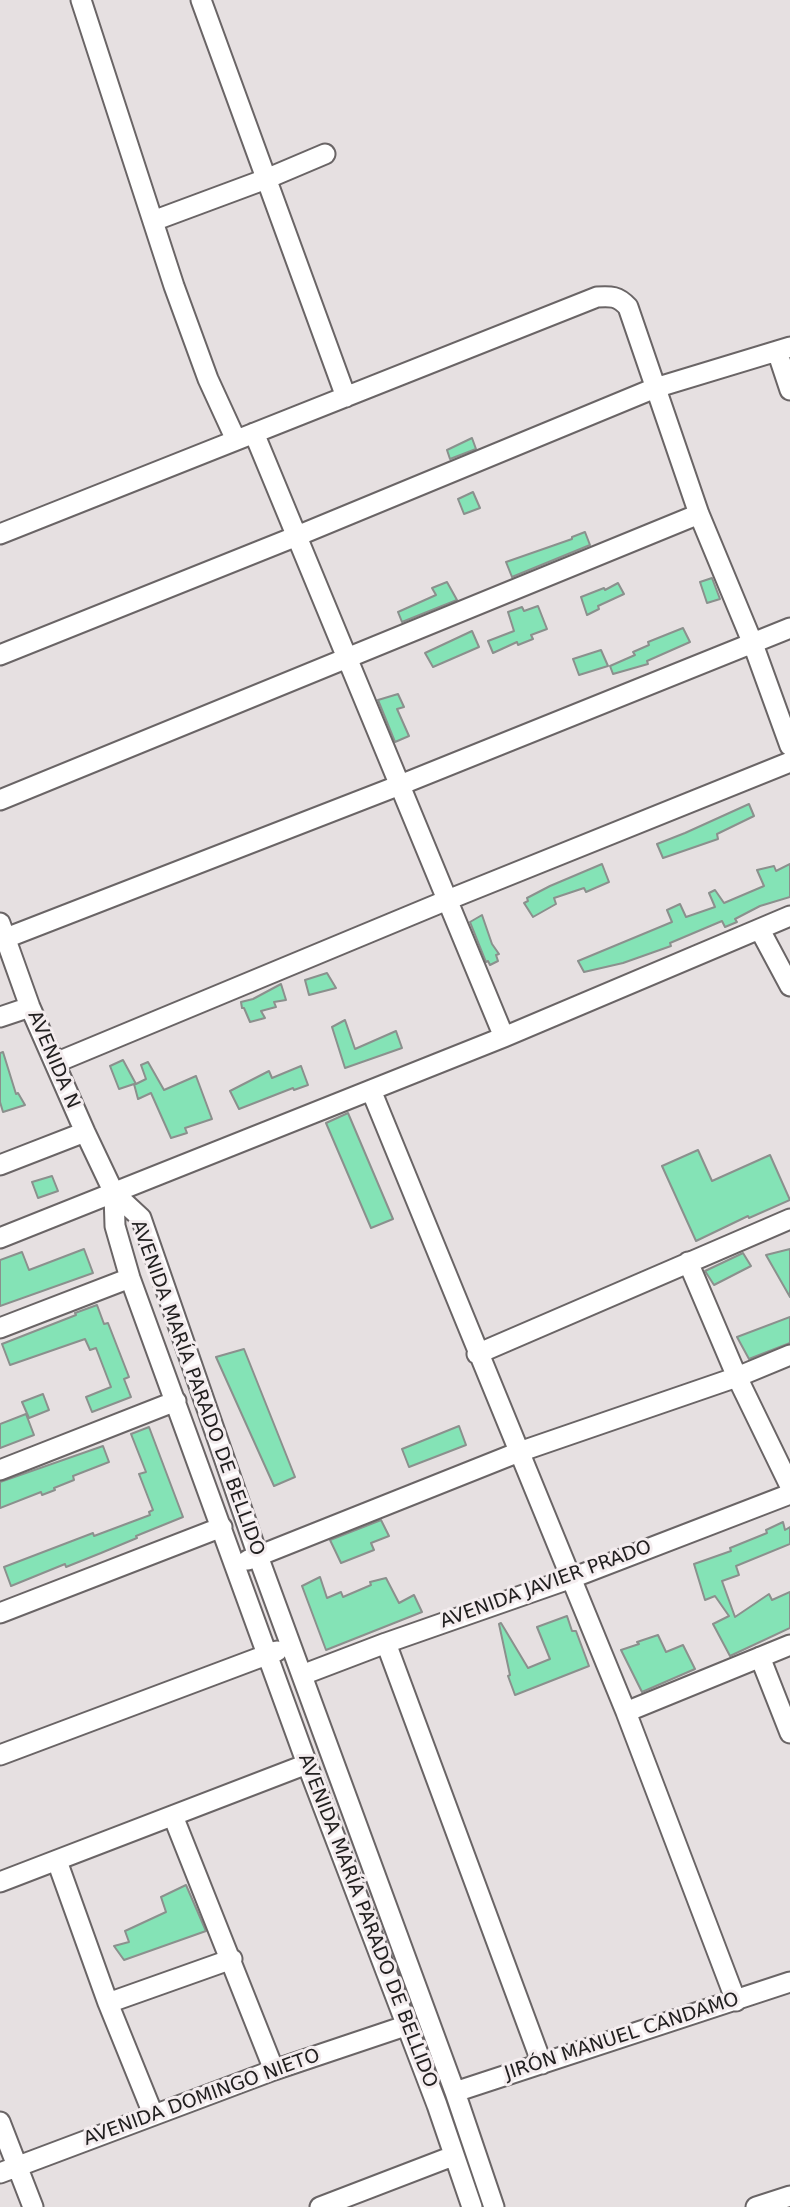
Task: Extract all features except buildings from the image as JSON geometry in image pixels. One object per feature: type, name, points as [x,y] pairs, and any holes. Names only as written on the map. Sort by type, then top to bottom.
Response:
[{"type":"street","points":[[81,0],[174,286],[208,379],[245,437],[297,537],[349,659],[445,901],[504,1037]]},
{"type":"street","points":[[201,0],[346,397]]},
{"type":"street","points":[[153,221],[325,154]]},
{"type":"street","points":[[0,534],[597,298],[613,296],[628,307],[699,514],[753,644],[790,746]]},
{"type":"street","points":[[0,655],[297,537],[656,388],[783,349],[790,390]]},
{"type":"street","points":[[0,800],[699,514]]},
{"type":"street","points":[[3,930],[400,785],[790,628]]},
{"type":"street","points":[[55,1063],[445,901],[790,762]]},
{"type":"street","points":[[0,1238],[504,1037],[790,916]]},
{"type":"street","name":"AVENIDA N","points":[[3,930],[30,1007],[114,1193]]},
{"type":"street","points":[[760,930],[790,986]]},
{"type":"street","points":[[0,1017],[30,1007]]},
{"type":"street","points":[[371,1090],[626,1712],[736,2001]]},
{"type":"street","points":[[0,1165],[85,1132]]},
{"type":"street","name":"AVENIDA MARÍA PARADO DE BELLIDO","points":[[114,1193],[115,1226],[130,1278],[307,1763],[437,2105],[472,2207]]},
{"type":"street","name":"AVENIDA MARÍA PARADO DE BELLIDO","points":[[114,1193],[141,1218],[290,1646],[455,2092],[494,2207]]},
{"type":"street","points":[[477,1354],[790,1219]]},
{"type":"street","points":[[688,1262],[737,1377],[790,1486]]},
{"type":"street","points":[[0,1328],[130,1278]]},
{"type":"street","points":[[236,1565],[519,1452],[790,1356]]},
{"type":"street","points":[[0,1470],[176,1401]]},
{"type":"street","name":"AVENIDA JAVIER PRADO","points":[[302,1675],[572,1578],[790,1494]]},
{"type":"street","points":[[0,1613],[222,1527]]},
{"type":"street","points":[[386,1643],[542,2064]]},
{"type":"street","points":[[626,1712],[790,1645]]},
{"type":"street","points":[[0,1755],[290,1646]]},
{"type":"street","points":[[760,1657],[790,1733]]},
{"type":"street","points":[[0,1882],[307,1763]]},
{"type":"street","points":[[173,1816],[274,2070]]},
{"type":"street","points":[[57,1861],[108,2003],[153,2114]]},
{"type":"street","points":[[108,2003],[232,1959]]},
{"type":"street","name":"JIRÓN MANUEL CANDAMO","points":[[455,2092],[790,1982]]},
{"type":"street","name":"AVENIDA DOMINGO NIETO","points":[[9,2170],[274,2070],[405,2026]]},
{"type":"street","points":[[0,2122],[9,2170],[33,2207]]},
{"type":"street","points":[[320,2207],[453,2156]]},
{"type":"street","points":[[755,2207],[790,2196]]}]
